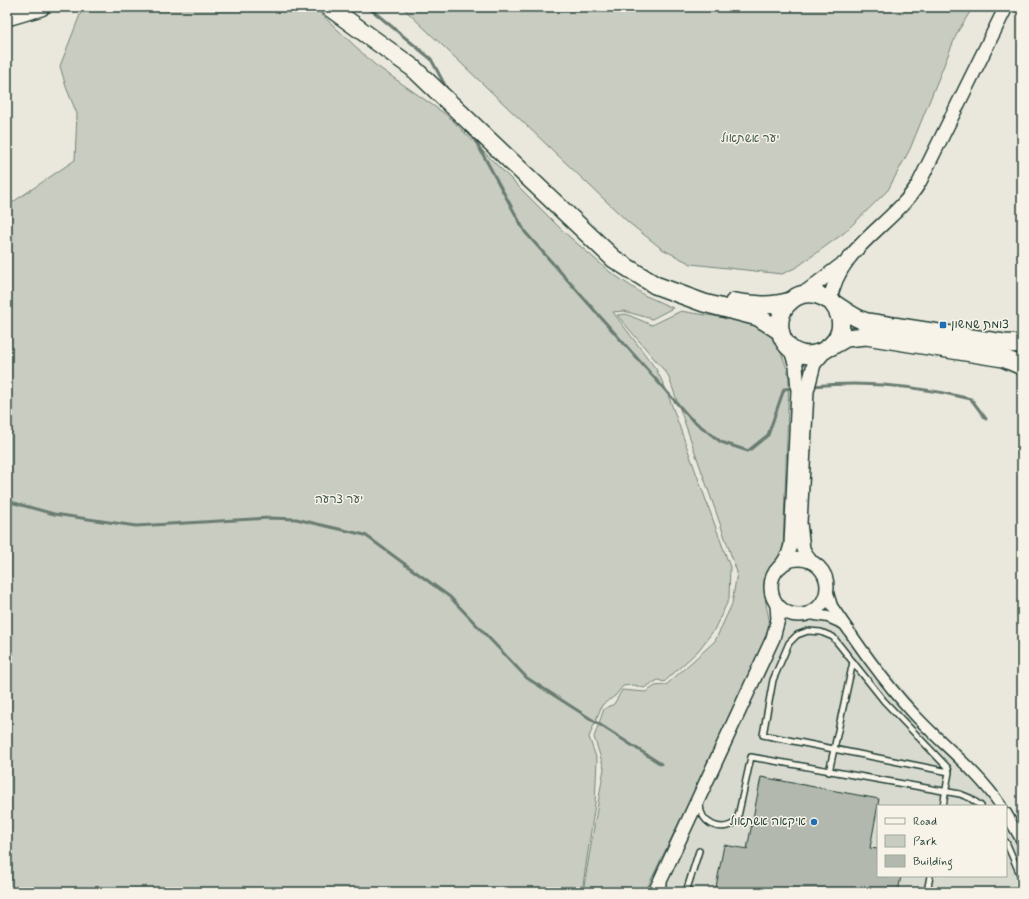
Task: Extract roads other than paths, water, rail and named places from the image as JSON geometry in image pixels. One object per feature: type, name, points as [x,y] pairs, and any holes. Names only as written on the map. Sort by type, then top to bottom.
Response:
[{"type":"highway","points":[[7,17],[41,7]]},
{"type":"highway","points":[[329,7],[413,68],[585,234],[614,259],[656,285],[704,303],[758,317],[780,331]]},
{"type":"highway","points":[[585,234],[630,265],[681,290],[724,301],[751,305],[780,304],[797,297],[817,294],[832,302],[854,318],[867,322],[1004,343],[1022,344]]},
{"type":"highway","points":[[797,297],[782,312],[780,331],[784,340],[790,347],[798,352],[817,354],[849,338],[866,336],[1003,358],[1022,366]]},
{"type":"highway","points":[[828,349],[838,336],[840,327],[838,313],[832,302]]},
{"type":"street","points":[[797,297],[828,276],[849,257],[901,208],[916,188],[1006,7]]},
{"type":"street","points":[[832,302],[833,287],[840,271],[849,257]]},
{"type":"street","points":[[790,347],[803,386],[800,523],[803,549],[810,561]]},
{"type":"street","points":[[655,892],[774,638],[778,619],[777,605],[772,594],[771,585],[773,576],[788,555],[790,545],[803,386],[814,364],[828,349]]},
{"type":"street","points":[[781,566],[797,559],[810,561],[818,566],[824,573],[832,606],[882,677],[904,704],[979,777],[1000,805]]},
{"type":"street","points":[[774,638],[790,621],[817,609],[823,602],[827,590]]},
{"type":"street","points":[[777,605],[788,613],[832,618],[847,626]]},
{"type":"street","points":[[1007,815],[1022,841]]},
{"type":"lane","points":[[943,805],[949,772],[946,765],[894,712],[833,637],[821,632],[802,632],[789,643],[773,680],[763,735],[949,772]]},
{"type":"lane","points":[[829,772],[853,662]]},
{"type":"lane","points":[[702,790],[700,808],[706,820],[716,826],[728,827],[733,824],[739,816],[751,757],[965,796],[979,805]]},
{"type":"lane","points":[[1007,844],[1022,879]]},
{"type":"lane","points":[[686,892],[699,851]]},
{"type":"lane","points":[[927,892],[930,877]]},
{"type":"waterway","points":[[368,7],[431,59],[448,91]]},
{"type":"waterway","points":[[473,136],[525,232],[690,418],[721,442],[748,451],[768,435],[784,389],[795,388]]},
{"type":"waterway","points":[[812,386],[872,384],[932,391],[971,399],[986,419]]},
{"type":"waterway","points":[[7,501],[54,514],[136,526],[269,518],[296,519],[365,535],[450,597],[527,678],[661,764]]},
{"type":"place","name":"צומת שמשון","points":[[943,325]]},
{"type":"place","name":"איקאה אשתאול","points":[[814,822]]},
{"type":"park label","name":"יער אשתאול","points":[[750,139]]},
{"type":"park label","name":"יער צרעה","points":[[339,500]]}]
